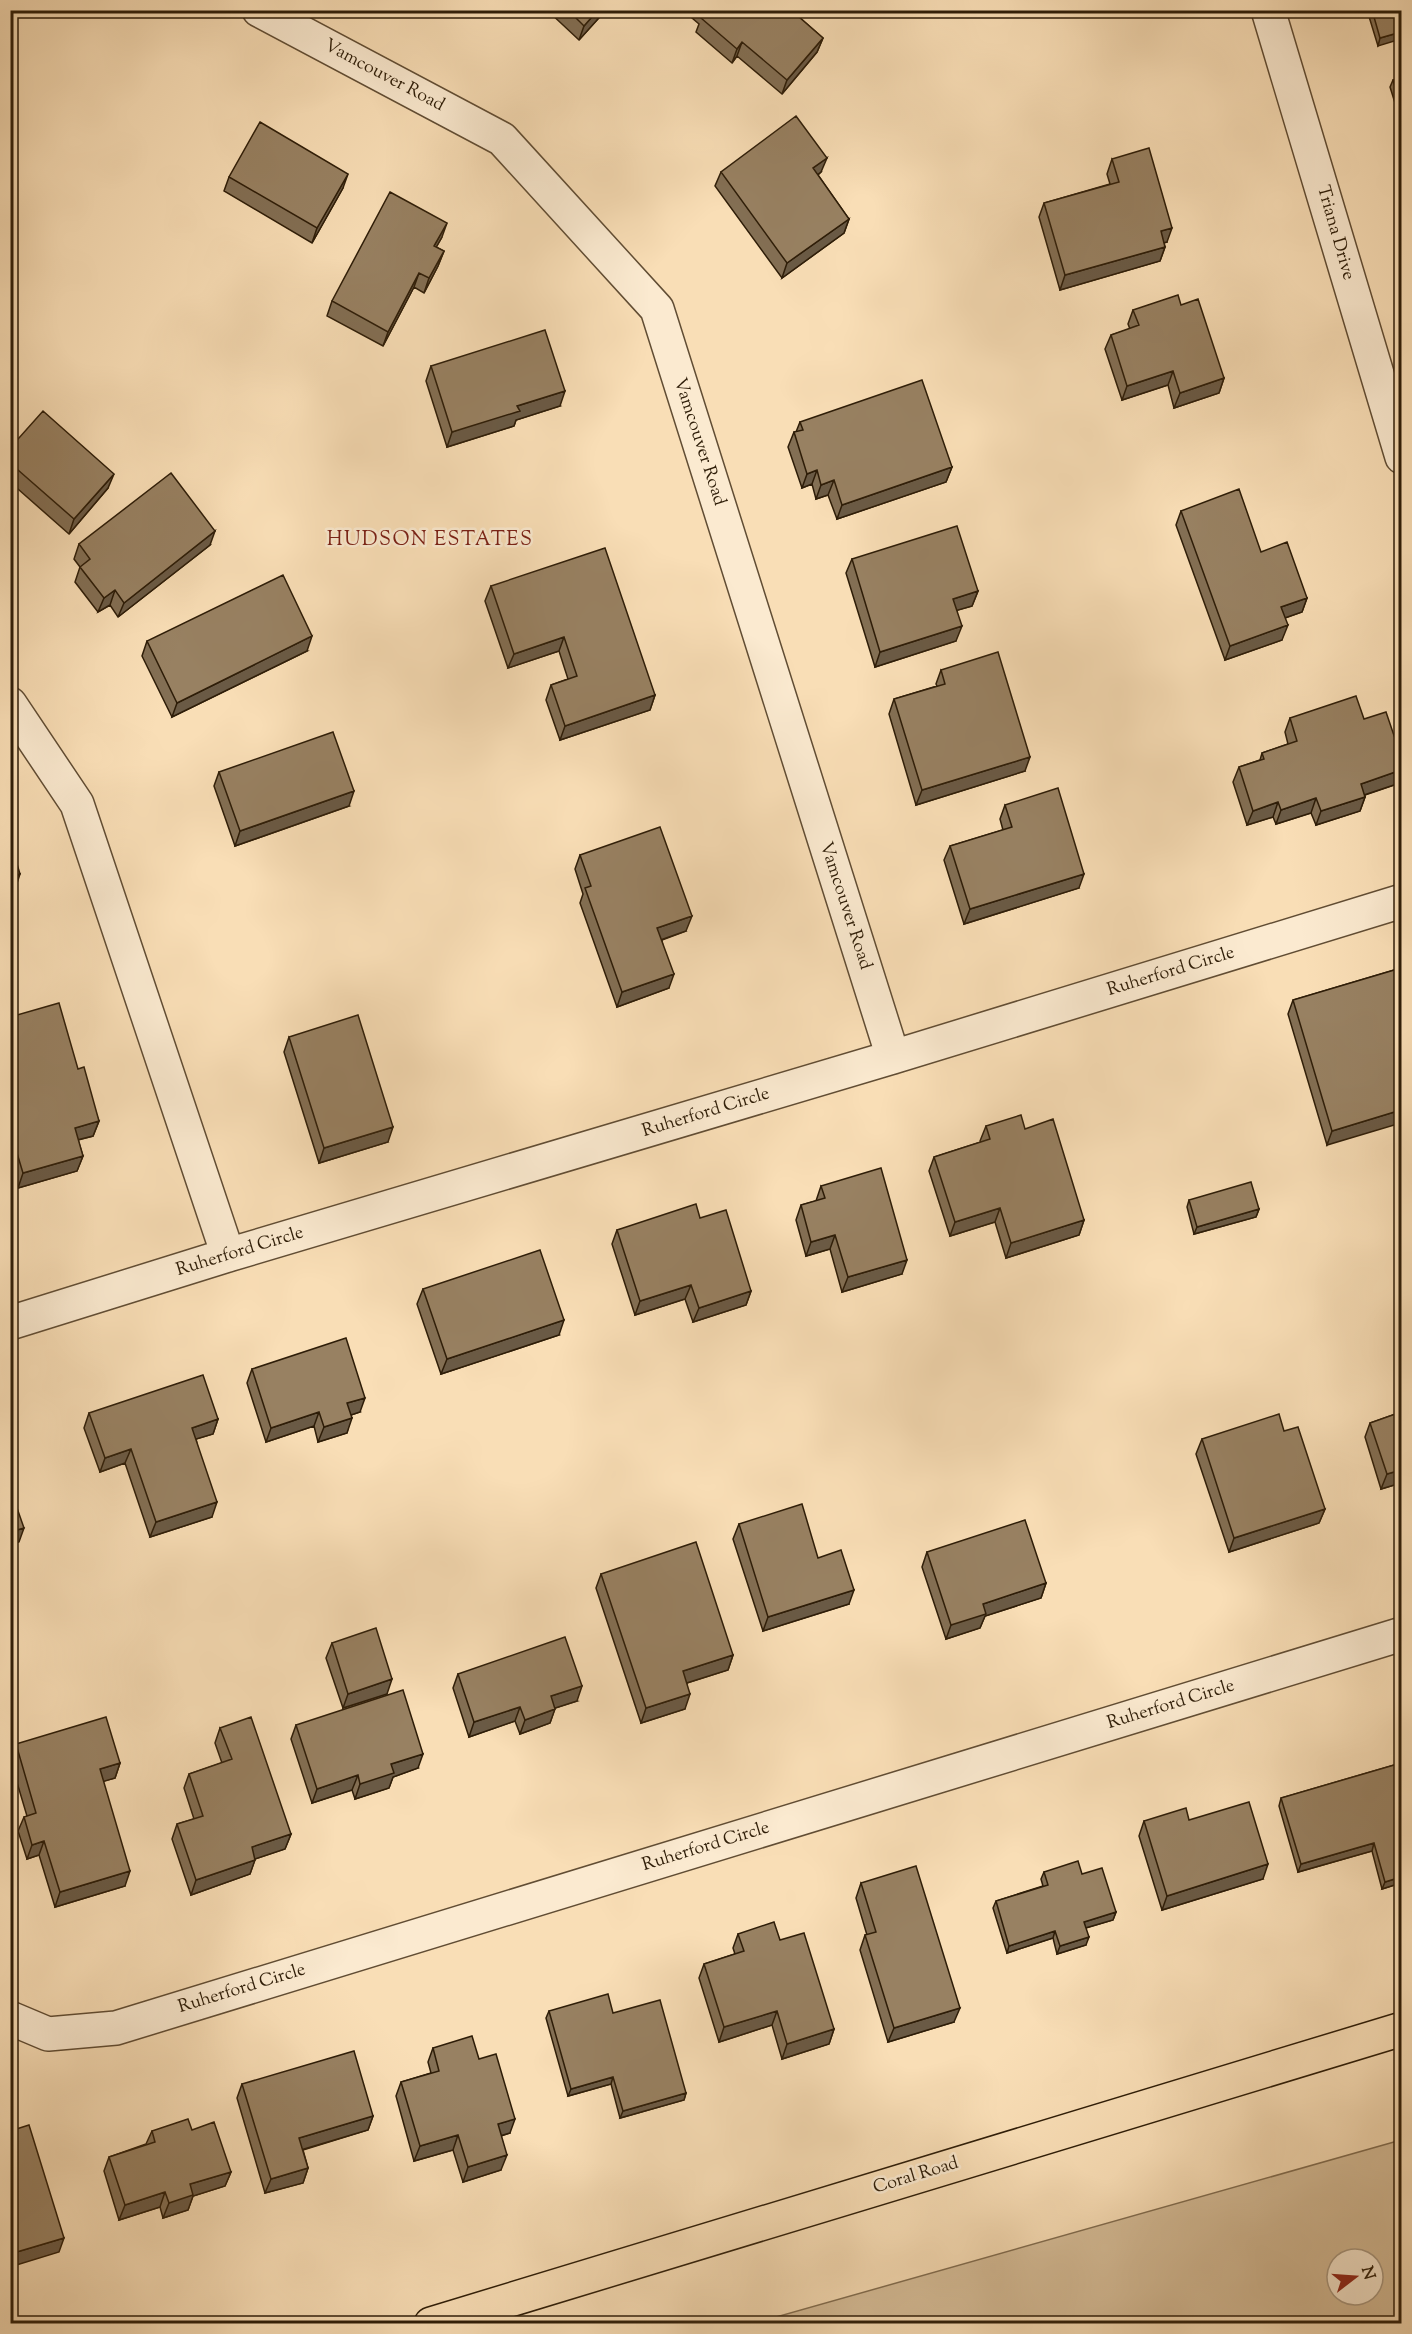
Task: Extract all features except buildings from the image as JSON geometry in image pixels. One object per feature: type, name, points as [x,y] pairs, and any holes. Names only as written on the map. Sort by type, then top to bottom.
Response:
[{"type":"main road","name":"Coral Road","points":[[431,2324],[1401,2029]]},
{"type":"street","name":"Vamcouver Road","points":[[259,10],[502,139],[657,309],[893,1058]]},
{"type":"street","name":"Triana Drive","points":[[1268,10],[1401,457]]},
{"type":"street","points":[[10,704],[77,804],[228,1255]]},
{"type":"street","name":"Ruherford Circle","points":[[10,1323],[228,1255],[893,1058],[1401,901]]},
{"type":"street","name":"Ruherford Circle","points":[[10,2018],[48,2034],[116,2028],[1401,1634]]},
{"type":"shaded area","points":[[1401,2140],[1401,2323],[755,2323]]},
{"type":"district","name":"HUDSON ESTATES","points":[[430,540]]}]
